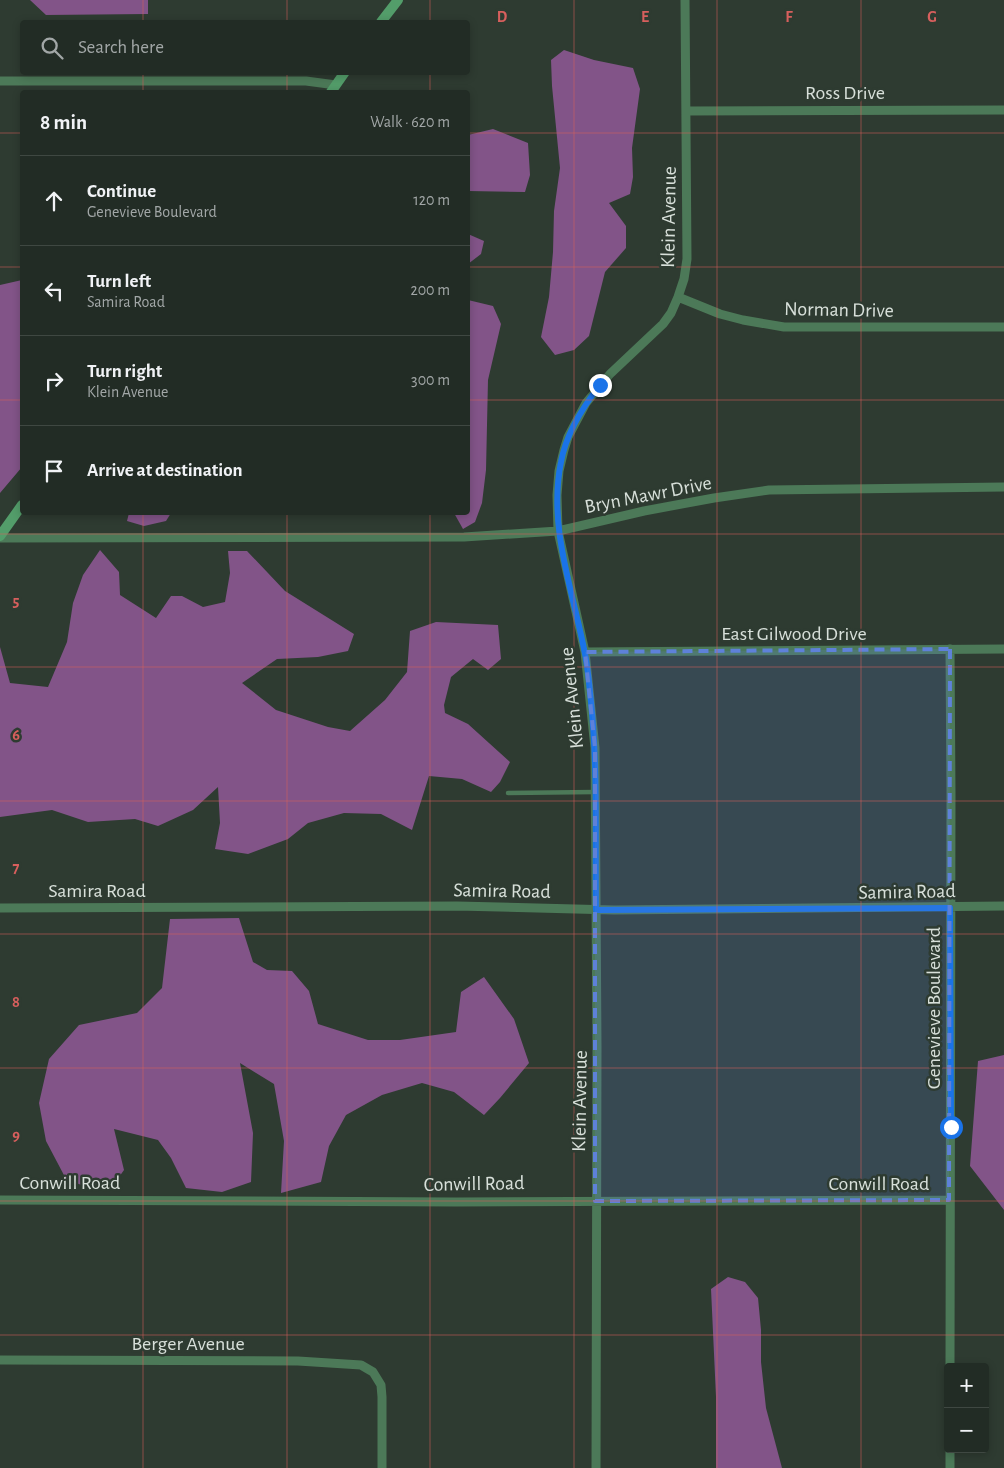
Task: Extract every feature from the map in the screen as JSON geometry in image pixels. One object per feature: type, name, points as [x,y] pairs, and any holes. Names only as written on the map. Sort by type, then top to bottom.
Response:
[{"type":"street","points":[[383,20],[398,0]]},
{"type":"street","name":"Klein Avenue","points":[[596,1468],[597,1074],[595,748],[585,652],[558,531],[557,495],[559,471],[568,438],[586,403],[610,374],[663,324],[678,297],[684,280],[687,259],[685,0]]},
{"type":"street","points":[[0,80],[306,80],[333,88],[343,75]]},
{"type":"street","name":"Ross Drive","points":[[686,111],[1004,110]]},
{"type":"street","name":"Norman Drive","points":[[678,297],[720,314],[784,327],[1004,327]]},
{"type":"street","name":"Bryn Mawr Drive","points":[[0,537],[464,537],[558,531],[661,508],[769,490],[1004,487]]},
{"type":"street","points":[[0,537],[20,509]]},
{"type":"street","name":"Genevieve Boulevard","points":[[950,649],[950,1363]]},
{"type":"street","name":"East Gilwood Drive","points":[[585,652],[1004,649]]},
{"type":"street","name":"Samira Road","points":[[0,908],[457,906],[596,910],[1004,906]]},
{"type":"street","name":"Conwill Road","points":[[0,1200],[949,1200]]},
{"type":"street","name":"Berger Avenue","points":[[0,1360],[298,1361],[361,1365],[373,1372],[381,1384],[382,1468]]},
{"type":"street","points":[[950,1453],[950,1468]]},
{"type":"lane","points":[[508,793],[596,792]]},
{"type":"highlighted area","points":[[950,649],[949,1200],[595,1201],[595,748],[585,652]]},
{"type":"shaded area","points":[[30,0],[148,0],[148,14],[46,15]]},
{"type":"shaded area","points":[[564,50],[594,60],[633,68],[640,89],[632,148],[633,177],[630,194],[609,203],[626,226],[626,248],[605,272],[589,336],[574,350],[555,355],[541,337],[549,297],[554,211],[560,168],[551,60]]},
{"type":"shaded area","points":[[493,129],[528,143],[530,175],[525,192],[470,191],[470,135]]},
{"type":"shaded area","points":[[470,235],[484,241],[481,254],[470,262]]},
{"type":"shaded area","points":[[20,280],[20,469],[0,493],[0,285]]},
{"type":"shaded area","points":[[470,300],[493,306],[501,324],[488,380],[486,470],[482,503],[475,522],[463,529],[455,515],[470,515]]},
{"type":"shaded area","points":[[128,515],[170,515],[166,521],[144,526],[127,521]]},
{"type":"shaded area","points":[[100,550],[119,572],[120,595],[156,618],[171,596],[182,596],[203,607],[225,602],[230,573],[228,551],[247,551],[285,591],[354,634],[348,651],[318,657],[277,659],[242,683],[276,710],[328,727],[350,731],[385,700],[407,672],[410,631],[436,622],[498,625],[501,659],[488,670],[473,659],[451,677],[444,705],[445,713],[468,724],[510,762],[500,782],[491,792],[462,779],[429,776],[412,830],[381,814],[344,813],[308,823],[288,839],[248,854],[215,849],[220,823],[218,787],[193,810],[158,826],[135,819],[88,822],[52,810],[0,817],[0,647],[10,683],[48,687],[67,642],[73,603],[83,575]]},
{"type":"shaded area","points":[[239,918],[253,962],[267,970],[292,971],[309,991],[318,1024],[368,1040],[400,1040],[456,1032],[461,992],[484,977],[514,1019],[529,1063],[484,1115],[454,1092],[422,1083],[382,1095],[346,1115],[329,1146],[321,1182],[281,1193],[284,1141],[274,1084],[240,1063],[253,1133],[251,1182],[222,1192],[186,1188],[171,1158],[158,1140],[114,1129],[124,1170],[114,1184],[84,1186],[66,1179],[46,1141],[39,1103],[49,1059],[79,1025],[137,1013],[162,988],[170,919]]},
{"type":"shaded area","points":[[1004,1055],[1004,1210],[970,1166],[978,1061]]},
{"type":"shaded area","points":[[728,1277],[745,1282],[758,1298],[761,1362],[766,1408],[782,1468],[716,1468],[716,1397],[711,1289]]},
{"type":"route","points":[[600,385],[586,403],[568,438],[559,471],[557,495],[558,531],[585,652],[591,702],[595,748],[596,910],[950,908],[951,1127]]}]
